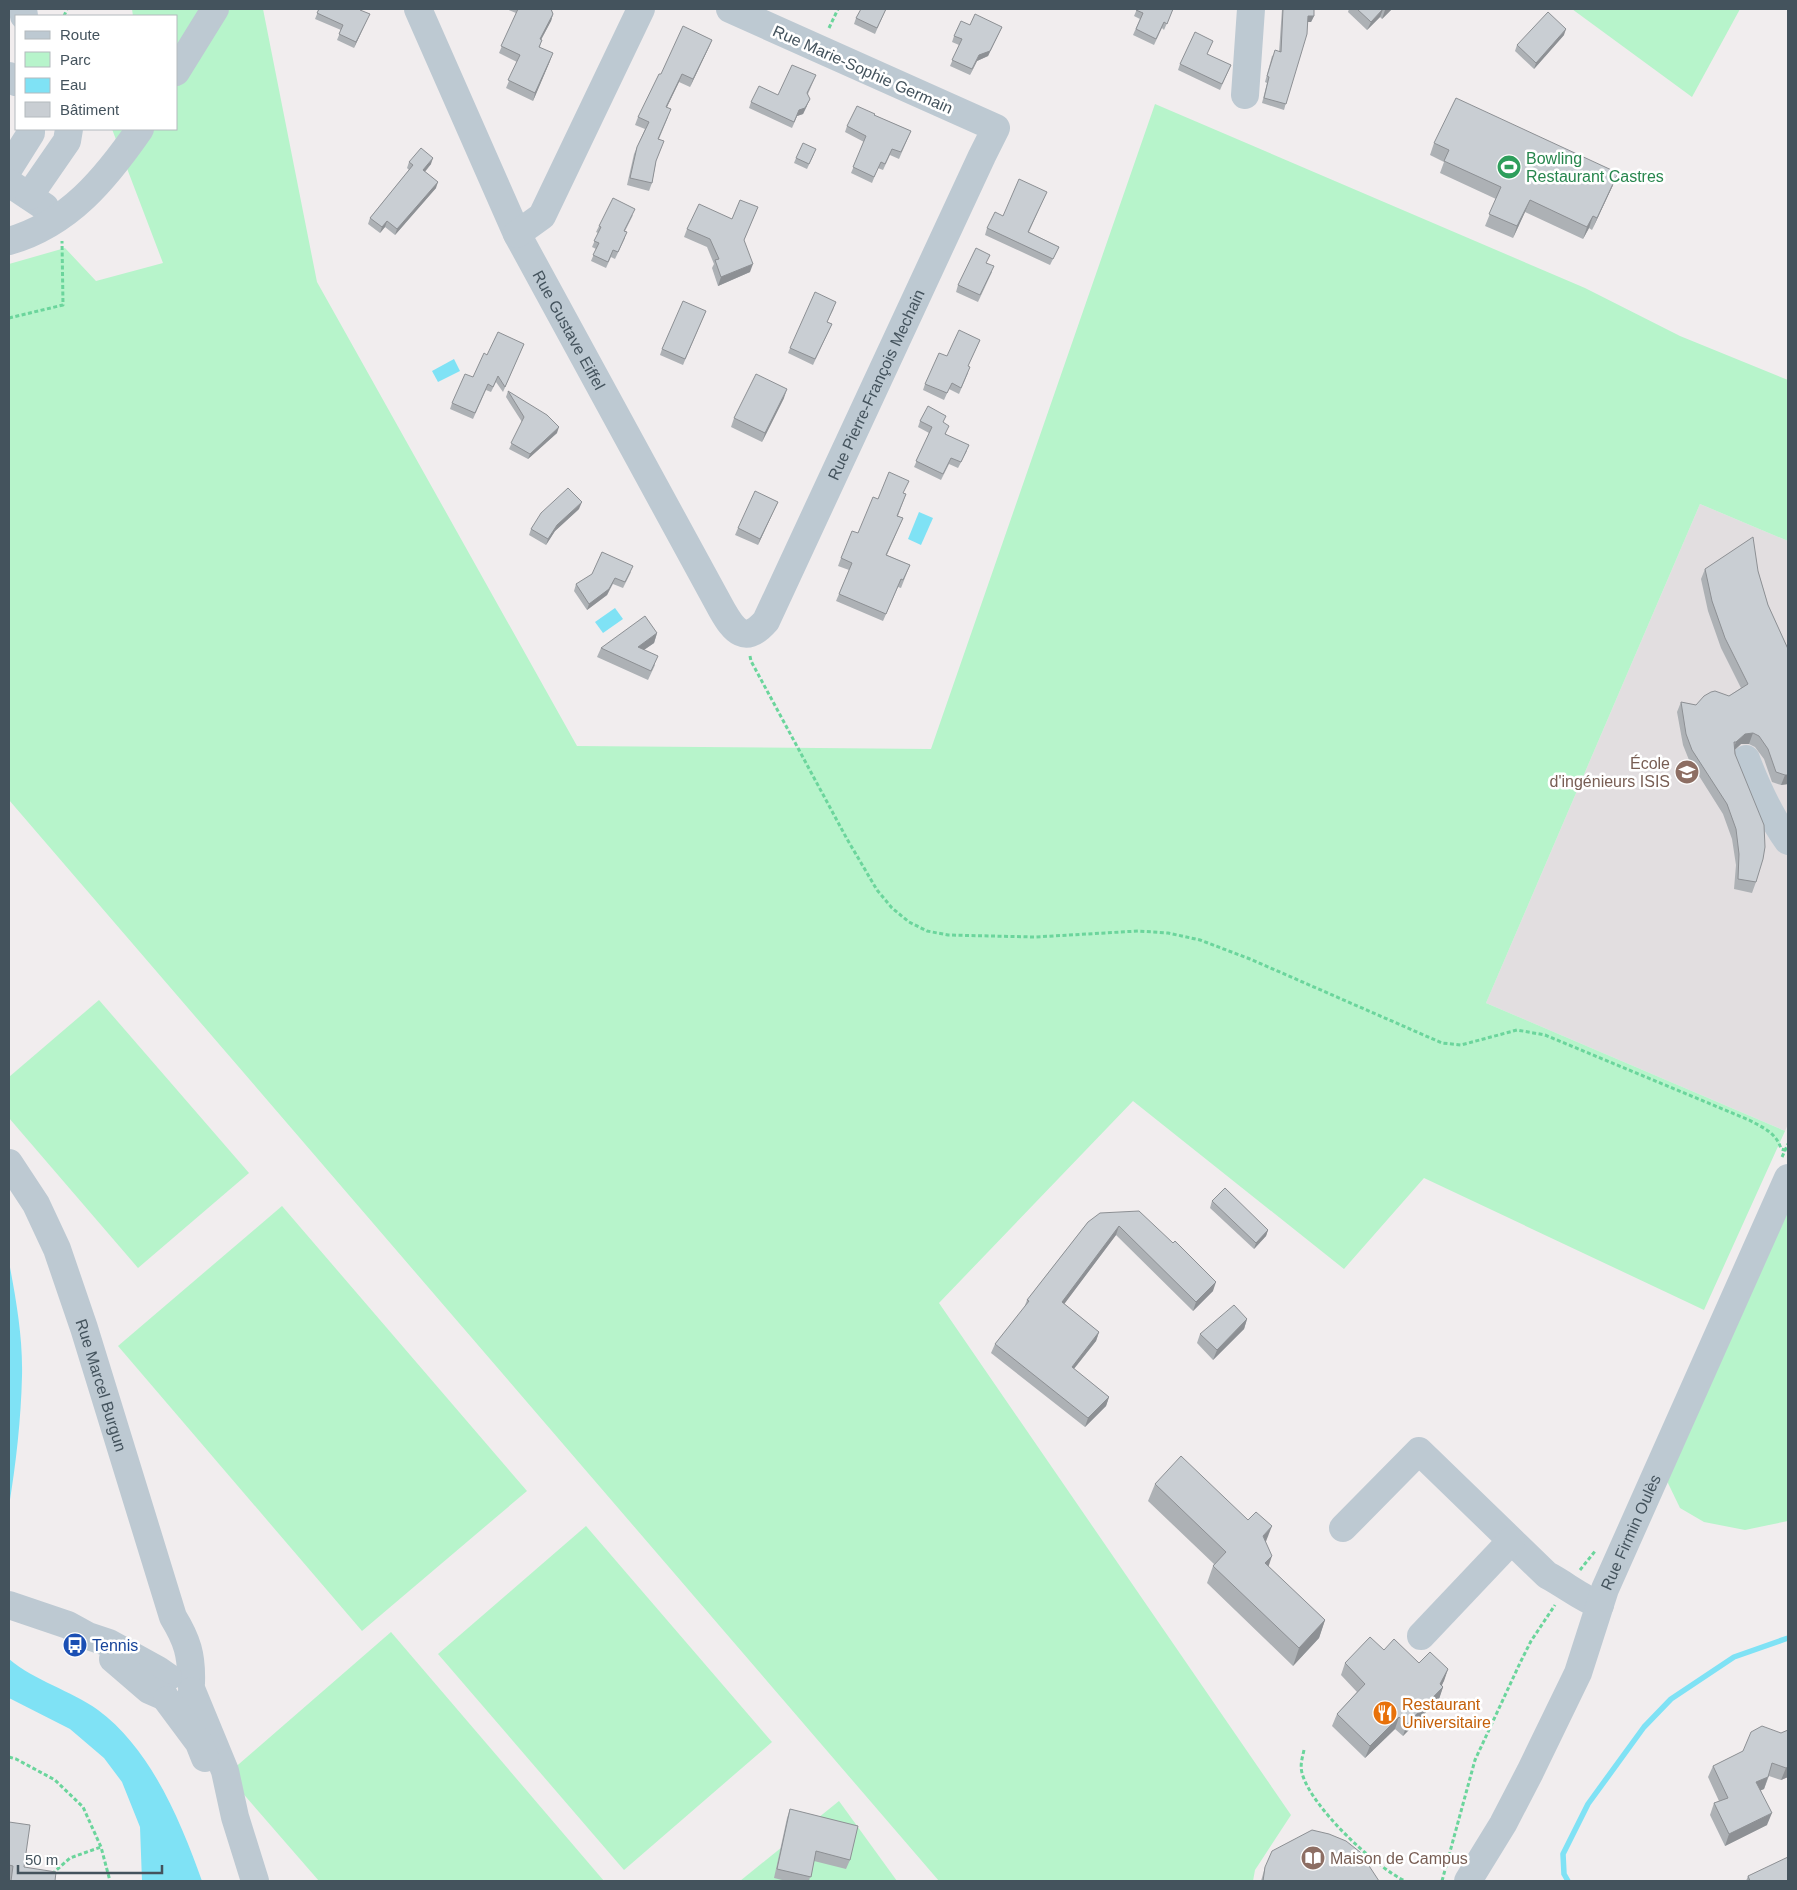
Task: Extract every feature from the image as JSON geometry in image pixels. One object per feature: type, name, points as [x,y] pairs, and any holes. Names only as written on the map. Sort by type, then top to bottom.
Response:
[{"type":"street","points":[[178,69],[215,9]]},
{"type":"street","name":"Rue Gustave Eiffel","points":[[418,9],[517,234],[722,610],[734,629],[747,634]]},
{"type":"street","points":[[517,234],[542,216],[641,9]]},
{"type":"street","name":"Rue Marie-Sophie Germain","points":[[730,9],[996,128]]},
{"type":"street","points":[[1245,95],[1251,9]]},
{"type":"street","name":"Rue Pierre-François Mechain","points":[[747,634],[754,632],[766,621],[977,164],[996,128]]},
{"type":"street","points":[[9,168],[31,133],[31,130]]},
{"type":"street","points":[[61,217],[19,190],[67,141],[69,130]]},
{"type":"street","points":[[9,241],[26,236],[61,217],[85,196],[117,162],[139,130]]},
{"type":"street","points":[[1746,759],[1756,786],[1788,841]]},
{"type":"street","name":"Rue Marcel Burgun","points":[[9,1163],[36,1204],[57,1249],[84,1328],[174,1617],[174,1642],[170,1662],[176,1687]]},
{"type":"street","name":"Rue Firmin Oulès","points":[[1468,1881],[1503,1824],[1578,1673],[1609,1580],[1788,1178]]},
{"type":"street","points":[[1343,1528],[1419,1451],[1548,1575],[1568,1586],[1583,1599],[1600,1605]]},
{"type":"street","points":[[1421,1636],[1511,1541]]},
{"type":"street","points":[[9,1605],[68,1625],[88,1636],[149,1690],[176,1687],[225,1771],[235,1817],[254,1881]]},
{"type":"path","points":[[9,318],[62,305],[61,217]]},
{"type":"path","points":[[747,634],[751,661],[847,838],[884,899],[900,916],[917,927],[948,935],[991,937],[1035,937],[1138,931],[1168,933],[1200,940],[1242,955],[1435,1041],[1452,1045],[1468,1043],[1517,1030],[1545,1035],[1749,1120],[1778,1138],[1781,1149],[1788,1151]]},
{"type":"path","points":[[1442,1881],[1482,1744],[1532,1640],[1560,1599]]},
{"type":"path","points":[[1304,1750],[1300,1763],[1302,1774],[1309,1789],[1328,1814],[1371,1857],[1385,1869],[1405,1881]]},
{"type":"path","points":[[9,1757],[56,1780],[83,1807],[101,1847],[110,1881]]},
{"type":"path","points":[[46,1876],[52,1875],[70,1858],[101,1847]]},
{"type":"shaded area","name":"École d'ingénieurs ISIS","points":[[1700,504],[1788,541],[1788,1124],[1785,1131],[1486,1003]]},
{"type":"green space","points":[[132,9],[263,9],[317,282],[577,746],[931,749],[1155,104],[1585,288],[1680,336],[1788,380],[1788,541],[1700,504],[1486,1003],[1785,1131],[1704,1310],[1424,1178],[1344,1269],[1133,1101],[939,1303],[1291,1815],[1255,1870],[1253,1881],[939,1881],[9,800],[9,264],[65,248],[96,281],[163,263],[112,130],[178,130],[178,15],[133,15]]},
{"type":"green space","points":[[1572,9],[1740,9],[1692,97]]},
{"type":"green space","points":[[99,1000],[249,1173],[138,1268],[9,1118],[9,1077]]},
{"type":"green space","points":[[1788,1200],[1788,1521],[1745,1530],[1704,1522],[1680,1508],[1666,1479]]},
{"type":"green space","points":[[282,1206],[527,1491],[362,1631],[118,1346]]},
{"type":"green space","points":[[586,1526],[772,1742],[624,1870],[438,1654]]},
{"type":"green space","points":[[391,1632],[604,1881],[319,1881],[240,1790],[232,1770]]},
{"type":"green space","points":[[839,1801],[897,1881],[740,1881]]},
{"type":"water","points":[[454,359],[460,371],[438,382],[432,371]]},
{"type":"water","points":[[919,512],[933,518],[921,545],[908,539]]},
{"type":"water","points":[[615,608],[623,619],[603,633],[595,622]]},
{"type":"water","points":[[9,1262],[18,1319],[22,1362],[19,1425],[9,1506]]},
{"type":"water","points":[[9,1659],[19,1667],[98,1710],[117,1726],[134,1745],[149,1766],[174,1811],[202,1881],[142,1881],[140,1827],[122,1782],[104,1758],[70,1729],[9,1698]]},
{"type":"building","points":[[319,9],[360,9],[370,14],[356,42],[339,34],[343,25],[317,13]]},
{"type":"building","points":[[518,9],[551,9],[553,14],[540,39],[542,40],[539,47],[553,53],[535,93],[508,80],[520,55],[501,46]]},
{"type":"building","points":[[861,9],[886,9],[877,28],[856,18]]},
{"type":"building","points":[[1137,9],[1173,9],[1167,24],[1164,22],[1156,39],[1136,29],[1143,13]]},
{"type":"building","points":[[1283,9],[1314,9],[1314,16],[1308,16],[1307,34],[1286,104],[1264,98],[1269,77],[1267,76],[1275,50],[1281,52]]},
{"type":"building","points":[[1357,9],[1383,9],[1371,22]]},
{"type":"building","points":[[1548,12],[1566,29],[1536,63],[1517,45]]},
{"type":"building","points":[[975,14],[1002,27],[990,51],[979,55],[972,69],[952,60],[962,39],[954,36],[961,21],[970,25]]},
{"type":"building","points":[[683,26],[712,40],[693,79],[682,74],[666,107],[671,109],[658,139],[664,141],[656,161],[652,183],[630,178],[637,147],[649,122],[638,117],[659,74],[661,74]]},
{"type":"building","points":[[1195,32],[1213,41],[1207,54],[1231,65],[1222,84],[1180,64]]},
{"type":"building","points":[[792,65],[816,75],[807,93],[810,99],[805,108],[799,110],[794,122],[751,102],[759,86],[778,95]]},
{"type":"building","name":"Bowling Restaurant Castres","points":[[1456,98],[1618,173],[1597,218],[1593,216],[1587,227],[1530,200],[1517,226],[1489,214],[1501,187],[1444,161],[1449,150],[1434,143]]},
{"type":"building","points":[[857,106],[911,131],[901,152],[892,149],[885,164],[881,162],[874,177],[853,167],[866,136],[847,126]]},
{"type":"building","points":[[803,143],[816,149],[809,164],[796,158]]},
{"type":"building","points":[[421,148],[433,158],[423,170],[438,182],[397,229],[387,221],[382,227],[370,218],[413,165],[409,162]]},
{"type":"building","points":[[1019,179],[1047,192],[1028,232],[1059,247],[1053,259],[987,228],[995,212],[1003,216]]},
{"type":"building","points":[[613,198],[635,209],[624,231],[627,232],[618,252],[613,250],[608,262],[593,255],[599,243],[594,241]]},
{"type":"building","points":[[740,200],[758,207],[744,240],[753,264],[721,277],[715,260],[719,259],[710,239],[687,229],[699,204],[732,219]]},
{"type":"building","points":[[976,248],[990,255],[986,263],[994,266],[980,295],[958,285]]},
{"type":"building","points":[[815,292],[836,302],[827,322],[832,324],[815,359],[790,348]]},
{"type":"building","points":[[683,301],[706,311],[685,359],[662,349]]},
{"type":"building","points":[[959,330],[980,340],[968,366],[970,367],[961,388],[952,383],[947,393],[925,384],[939,353],[947,356]]},
{"type":"building","points":[[498,332],[524,344],[505,387],[498,376],[493,387],[488,384],[475,413],[452,403],[465,374],[473,377],[484,353],[487,355]]},
{"type":"building","points":[[756,374],[787,389],[765,433],[734,418]]},
{"type":"building","points":[[508,391],[547,415],[559,427],[530,454],[511,443],[524,417]]},
{"type":"building","points":[[928,406],[946,416],[943,422],[949,426],[945,434],[969,445],[961,462],[951,458],[943,474],[916,461],[932,427],[920,421]]},
{"type":"building","points":[[889,472],[909,481],[903,493],[906,494],[897,516],[903,518],[886,555],[910,565],[903,580],[901,579],[886,614],[839,594],[852,563],[841,558],[852,531],[858,533],[873,497],[878,499]]},
{"type":"building","points":[[568,488],[582,502],[557,525],[548,539],[531,529],[541,513]]},
{"type":"building","points":[[755,491],[778,502],[760,539],[738,528]]},
{"type":"building","points":[[1753,537],[1758,571],[1768,605],[1788,649],[1788,775],[1776,772],[1768,749],[1759,736],[1753,733],[1745,734],[1734,742],[1735,754],[1764,825],[1765,847],[1756,882],[1738,879],[1739,854],[1736,829],[1727,804],[1692,750],[1686,734],[1681,702],[1696,705],[1704,696],[1711,692],[1715,691],[1729,696],[1748,684],[1725,638],[1712,601],[1705,569]]},
{"type":"building","points":[[602,552],[633,566],[625,582],[615,578],[609,589],[589,604],[576,584],[592,574]]},
{"type":"building","points":[[645,616],[657,633],[638,647],[658,656],[651,671],[601,648]]},
{"type":"building","points":[[1225,1188],[1268,1230],[1256,1243],[1212,1201]]},
{"type":"building","points":[[1139,1211],[1173,1243],[1175,1241],[1216,1282],[1196,1302],[1119,1226],[1062,1302],[1099,1332],[1072,1367],[1109,1397],[1088,1418],[995,1344],[1088,1222],[1100,1213]]},
{"type":"building","points":[[1234,1305],[1247,1319],[1217,1350],[1200,1334]]},
{"type":"building","points":[[1181,1456],[1248,1520],[1256,1512],[1272,1526],[1263,1536],[1272,1556],[1265,1563],[1325,1620],[1299,1648],[1213,1566],[1226,1552],[1155,1484]]},
{"type":"building","name":"Restaurant Universitaire","points":[[1370,1637],[1384,1650],[1394,1639],[1419,1663],[1430,1652],[1448,1669],[1440,1684],[1443,1687],[1407,1724],[1399,1717],[1370,1746],[1337,1714],[1365,1684],[1345,1663]]},
{"type":"building","points":[[1762,1726],[1781,1733],[1788,1730],[1788,1767],[1772,1763],[1768,1777],[1756,1782],[1772,1813],[1729,1834],[1714,1803],[1728,1798],[1713,1766],[1743,1751],[1751,1732]]},
{"type":"building","points":[[790,1809],[858,1826],[850,1860],[816,1851],[811,1877],[777,1869]]},
{"type":"building","points":[[9,1822],[30,1825],[24,1867],[56,1872],[55,1881],[11,1881],[13,1866],[9,1865]]},
{"type":"building","name":"Maison de Campus","points":[[1312,1830],[1346,1841],[1360,1852],[1379,1881],[1263,1881],[1265,1867],[1272,1851]]},
{"type":"building","points":[[1788,1857],[1788,1881],[1750,1881],[1748,1876]]},
{"type":"waterway","points":[[1568,1881],[1564,1874],[1563,1854],[1588,1804],[1644,1727],[1671,1699],[1734,1657],[1788,1638]]},
{"type":"place","name":"Bowling Restaurant Castres","points":[[1509,167]]},
{"type":"place","name":"École d'ingénieurs ISIS","points":[[1687,772]]},
{"type":"place","name":"Tennis","points":[[75,1645]]},
{"type":"place","name":"Restaurant Universitaire","points":[[1385,1713]]},
{"type":"place","name":"Maison de Campus","points":[[1313,1858]]}]
